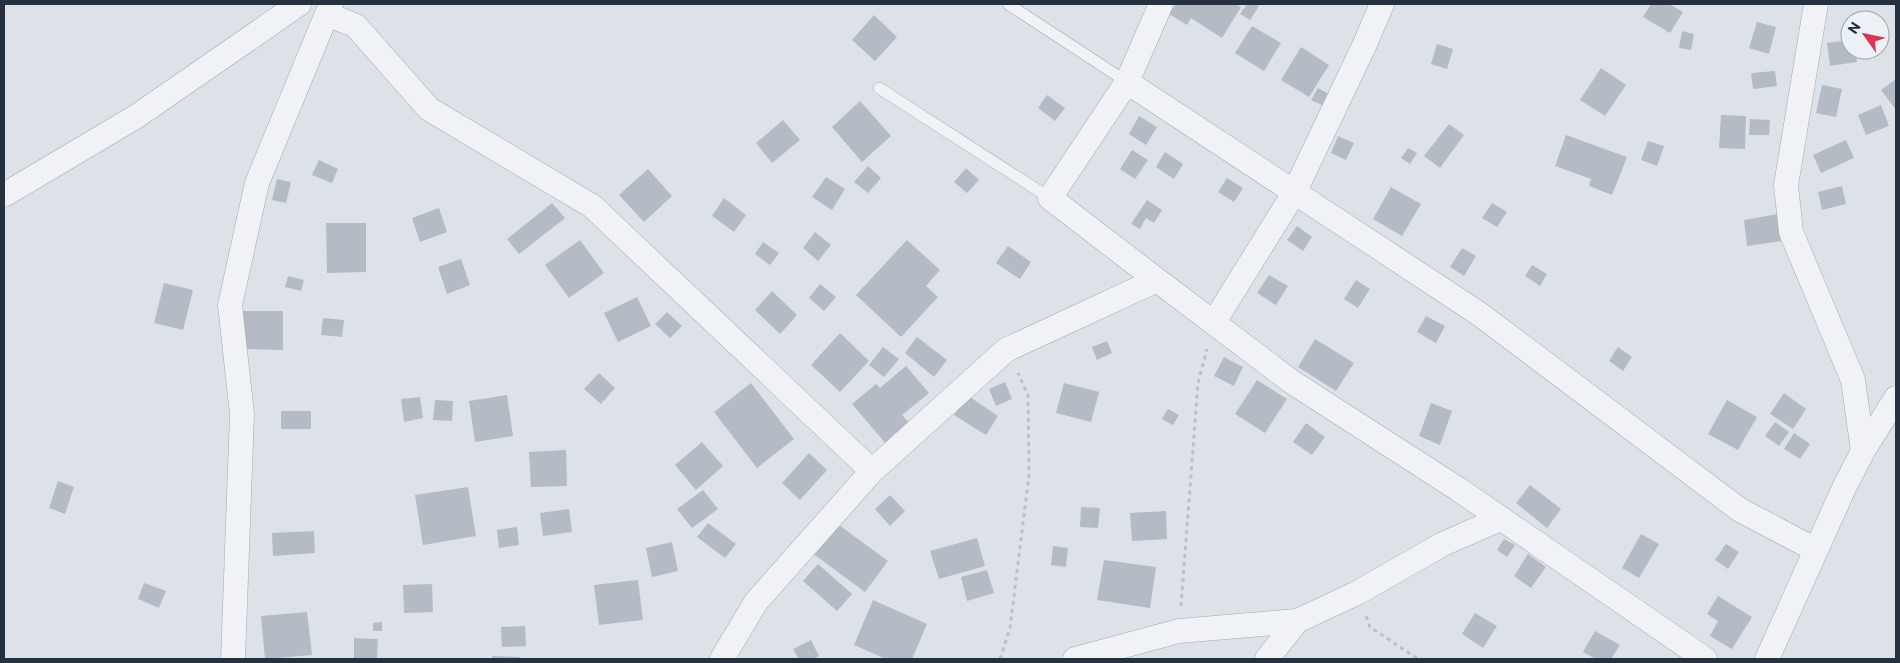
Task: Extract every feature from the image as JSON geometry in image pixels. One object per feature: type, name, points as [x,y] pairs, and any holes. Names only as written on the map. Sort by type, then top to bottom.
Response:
[{"type":"street","points":[[4,195],[137,116],[299,4]]},
{"type":"street","points":[[1161,4],[1127,82],[1050,198],[1292,382],[1458,489],[1704,659]]},
{"type":"street","points":[[1214,322],[1294,193],[1361,53],[1382,4]]},
{"type":"street","points":[[1816,4],[1786,185],[1791,232],[1853,380],[1863,451]]},
{"type":"street","points":[[233,659],[242,414],[230,305],[257,183],[329,9],[356,26],[429,109],[592,206],[872,470]]},
{"type":"street","points":[[1127,82],[1478,313],[1740,510],[1816,550]]},
{"type":"street","points":[[722,659],[756,602],[872,470],[1006,350],[1157,280]]},
{"type":"street","points":[[1767,659],[1844,488],[1863,451],[1896,398]]},
{"type":"street","points":[[1076,659],[1180,630],[1297,621],[1357,593],[1443,544],[1500,519]]},
{"type":"street","points":[[1267,659],[1297,621]]},
{"type":"lane","points":[[1008,4],[1127,82]]},
{"type":"lane","points":[[879,88],[1050,198]]},
{"type":"path","points":[[1000,659],[1010,628],[1029,475],[1028,395],[1006,350]]},
{"type":"path","points":[[1180,630],[1198,383]]},
{"type":"path","points":[[1357,593],[1370,627],[1418,659]]},
{"type":"building","points":[[1176,4],[1235,4],[1241,7],[1222,38],[1191,18],[1187,25],[1169,14]]},
{"type":"building","points":[[1247,4],[1259,6],[1250,20],[1240,14]]},
{"type":"building","points":[[1651,4],[1669,4],[1683,12],[1670,33],[1643,17]]},
{"type":"building","points":[[874,15],[897,37],[875,61],[852,40]]},
{"type":"building","points":[[1757,22],[1776,27],[1769,54],[1749,48]]},
{"type":"building","points":[[1252,26],[1281,43],[1264,71],[1235,53]]},
{"type":"building","points":[[1682,31],[1694,34],[1691,50],[1679,48]]},
{"type":"building","points":[[1840,41],[1840,60],[1857,60],[1857,62],[1830,66],[1827,43]]},
{"type":"building","points":[[1437,44],[1453,49],[1447,69],[1431,64]]},
{"type":"building","points":[[1301,47],[1329,65],[1309,97],[1281,80]]},
{"type":"building","points":[[1601,68],[1626,85],[1605,116],[1580,100]]},
{"type":"building","points":[[1775,71],[1777,86],[1753,89],[1751,73]]},
{"type":"building","points":[[1896,79],[1896,110],[1881,90]]},
{"type":"building","points":[[1822,85],[1842,89],[1836,117],[1816,113]]},
{"type":"building","points":[[1318,88],[1330,95],[1324,106],[1311,100]]},
{"type":"building","points":[[1047,95],[1065,108],[1055,121],[1038,108]]},
{"type":"building","points":[[860,101],[891,136],[862,162],[832,127]]},
{"type":"building","points":[[1881,105],[1889,126],[1866,135],[1858,115]]},
{"type":"building","points":[[1721,115],[1746,116],[1745,149],[1719,148]]},
{"type":"building","points":[[1139,116],[1157,127],[1146,145],[1129,134]]},
{"type":"building","points":[[1750,119],[1770,120],[1769,135],[1749,135]]},
{"type":"building","points":[[783,120],[800,140],[772,163],[756,143]]},
{"type":"building","points":[[1449,124],[1464,135],[1440,168],[1424,156]]},
{"type":"building","points":[[1566,135],[1627,157],[1612,195],[1589,186],[1591,179],[1555,166]]},
{"type":"building","points":[[1338,136],[1354,143],[1346,160],[1331,153]]},
{"type":"building","points":[[1846,140],[1854,158],[1821,173],[1813,155]]},
{"type":"building","points":[[1648,141],[1664,146],[1657,166],[1641,160]]},
{"type":"building","points":[[1408,148],[1417,153],[1410,164],[1401,158]]},
{"type":"building","points":[[1132,150],[1148,160],[1135,179],[1120,169]]},
{"type":"building","points":[[1165,152],[1183,164],[1174,179],[1156,167]]},
{"type":"building","points":[[319,160],[338,169],[332,183],[312,175]]},
{"type":"building","points":[[868,166],[881,178],[868,193],[854,182]]},
{"type":"building","points":[[966,168],[979,180],[967,193],[954,182]]},
{"type":"building","points":[[648,169],[672,196],[644,222],[619,195]]},
{"type":"building","points":[[826,177],[845,189],[832,210],[812,197]]},
{"type":"building","points":[[1227,178],[1243,188],[1234,202],[1218,192]]},
{"type":"building","points":[[277,179],[291,182],[286,203],[272,200]]},
{"type":"building","points":[[1842,186],[1846,204],[1822,210],[1818,192]]},
{"type":"building","points":[[1391,187],[1421,204],[1402,236],[1373,219]]},
{"type":"building","points":[[724,198],[746,215],[734,232],[712,216]]},
{"type":"building","points":[[1147,200],[1162,210],[1154,223],[1146,218],[1140,229],[1131,224]]},
{"type":"building","points":[[552,203],[565,218],[519,254],[507,239]]},
{"type":"building","points":[[1492,203],[1507,212],[1497,227],[1482,218]]},
{"type":"building","points":[[439,208],[447,232],[420,242],[412,218]]},
{"type":"building","points":[[1778,214],[1782,241],[1747,246],[1744,220]]},
{"type":"building","points":[[326,223],[366,223],[366,272],[327,273]]},
{"type":"building","points":[[1297,226],[1312,237],[1303,251],[1287,240]]},
{"type":"building","points":[[815,232],[831,245],[818,261],[803,248]]},
{"type":"building","points":[[580,240],[604,273],[569,298],[545,265]]},
{"type":"building","points":[[907,240],[940,270],[926,286],[938,297],[901,337],[856,295]]},
{"type":"building","points":[[763,242],[779,253],[770,265],[755,254]]},
{"type":"building","points":[[1008,246],[1031,262],[1020,279],[996,263]]},
{"type":"building","points":[[1462,248],[1476,256],[1464,276],[1450,267]]},
{"type":"building","points":[[461,259],[470,285],[447,294],[438,267]]},
{"type":"building","points":[[1532,265],[1547,274],[1540,286],[1525,276]]},
{"type":"building","points":[[1269,275],[1288,286],[1276,305],[1257,293]]},
{"type":"building","points":[[288,276],[304,280],[301,291],[285,287]]},
{"type":"building","points":[[1356,280],[1370,289],[1358,308],[1344,299]]},
{"type":"building","points":[[164,283],[193,290],[183,330],[154,323]]},
{"type":"building","points":[[820,284],[836,297],[824,311],[809,298]]},
{"type":"building","points":[[772,291],[797,315],[780,334],[755,310]]},
{"type":"building","points":[[637,297],[651,326],[618,342],[604,313]]},
{"type":"building","points":[[243,311],[283,311],[283,350],[242,349]]},
{"type":"building","points":[[667,312],[682,326],[670,338],[655,324]]},
{"type":"building","points":[[1426,316],[1445,326],[1436,343],[1417,332]]},
{"type":"building","points":[[323,318],[344,320],[342,337],[321,335]]},
{"type":"building","points":[[840,333],[869,361],[840,392],[811,365]]},
{"type":"building","points":[[917,337],[947,360],[934,377],[905,353]]},
{"type":"building","points":[[1315,339],[1354,363],[1336,391],[1298,367]]},
{"type":"building","points":[[1107,341],[1112,353],[1097,360],[1092,347]]},
{"type":"building","points":[[883,347],[899,359],[884,377],[869,365]]},
{"type":"building","points":[[1618,347],[1632,357],[1623,371],[1609,361]]},
{"type":"building","points":[[1224,357],[1243,367],[1234,386],[1214,376]]},
{"type":"building","points":[[906,366],[929,393],[902,415],[911,425],[887,445],[852,404],[876,384],[880,388]]},
{"type":"building","points":[[599,373],[615,388],[601,404],[584,389]]},
{"type":"building","points":[[1257,380],[1287,399],[1265,433],[1235,414]]},
{"type":"building","points":[[1005,382],[1012,399],[996,406],[989,389]]},
{"type":"building","points":[[751,383],[794,439],[757,468],[714,412]]},
{"type":"building","points":[[1064,383],[1099,392],[1091,422],[1056,413]]},
{"type":"building","points":[[1784,393],[1806,409],[1793,429],[1770,414]]},
{"type":"building","points":[[507,395],[513,436],[475,442],[469,401]]},
{"type":"building","points":[[967,395],[998,416],[986,435],[954,415]]},
{"type":"building","points":[[420,397],[423,418],[404,422],[401,399]]},
{"type":"building","points":[[435,400],[453,401],[452,421],[433,420]]},
{"type":"building","points":[[1727,400],[1757,417],[1738,450],[1708,434]]},
{"type":"building","points":[[1431,403],[1452,411],[1440,445],[1419,436]]},
{"type":"building","points":[[1168,409],[1179,415],[1173,425],[1162,419]]},
{"type":"building","points":[[281,411],[311,411],[311,429],[281,429]]},
{"type":"building","points":[[1775,422],[1789,432],[1779,446],[1765,436]]},
{"type":"building","points":[[1306,423],[1325,437],[1312,455],[1293,442]]},
{"type":"building","points":[[1794,433],[1810,444],[1800,459],[1784,449]]},
{"type":"building","points":[[702,442],[723,466],[696,490],[675,465]]},
{"type":"building","points":[[566,450],[567,486],[531,487],[529,452]]},
{"type":"building","points":[[809,453],[827,470],[800,500],[782,483]]},
{"type":"building","points":[[58,481],[74,487],[65,514],[49,508]]},
{"type":"building","points":[[1530,485],[1561,509],[1547,528],[1516,503]]},
{"type":"building","points":[[468,487],[476,536],[423,545],[415,495]]},
{"type":"building","points":[[703,490],[718,509],[692,528],[677,509]]},
{"type":"building","points":[[890,495],[905,511],[890,526],[875,509]]},
{"type":"building","points":[[1081,507],[1100,508],[1098,528],[1080,527]]},
{"type":"building","points":[[569,509],[572,532],[543,536],[540,513]]},
{"type":"building","points":[[1166,511],[1167,539],[1132,541],[1130,513]]},
{"type":"building","points":[[835,522],[888,561],[865,592],[812,553]]},
{"type":"building","points":[[708,523],[736,544],[725,558],[697,537]]},
{"type":"building","points":[[517,527],[519,545],[499,548],[497,530]]},
{"type":"building","points":[[314,531],[315,553],[273,556],[272,533]]},
{"type":"building","points":[[1641,534],[1659,544],[1639,578],[1622,568]]},
{"type":"building","points":[[977,538],[985,566],[939,579],[930,551]]},
{"type":"building","points":[[1504,539],[1515,545],[1507,557],[1497,550]]},
{"type":"building","points":[[672,542],[678,571],[652,577],[646,548]]},
{"type":"building","points":[[1726,544],[1739,552],[1728,569],[1715,560]]},
{"type":"building","points":[[1053,546],[1068,548],[1066,567],[1051,565]]},
{"type":"building","points":[[1528,554],[1546,567],[1531,588],[1514,576]]},
{"type":"building","points":[[1104,560],[1156,567],[1150,608],[1097,600]]},
{"type":"building","points":[[818,564],[852,594],[837,611],[803,581]]},
{"type":"building","points":[[987,570],[994,593],[967,601],[961,577]]},
{"type":"building","points":[[638,580],[643,620],[599,625],[594,585]]},
{"type":"building","points":[[144,583],[166,591],[159,608],[138,599]]},
{"type":"building","points":[[432,584],[433,612],[404,613],[403,585]]},
{"type":"building","points":[[1718,596],[1752,617],[1732,649],[1710,636],[1718,621],[1707,614]]},
{"type":"building","points":[[873,600],[927,624],[912,659],[886,659],[854,645]]},
{"type":"building","points":[[307,612],[312,655],[265,659],[261,616]]},
{"type":"building","points":[[1475,613],[1497,626],[1483,648],[1462,634]]},
{"type":"building","points":[[382,622],[382,631],[373,631],[373,623]]},
{"type":"building","points":[[525,626],[526,646],[502,647],[501,627]]},
{"type":"building","points":[[1595,631],[1620,645],[1611,659],[1596,659],[1583,652]]},
{"type":"building","points":[[354,638],[378,639],[377,659],[354,658]]},
{"type":"building","points":[[811,640],[819,656],[814,659],[799,659],[793,649]]},
{"type":"building","points":[[492,656],[520,657],[520,659],[492,659]]}]
